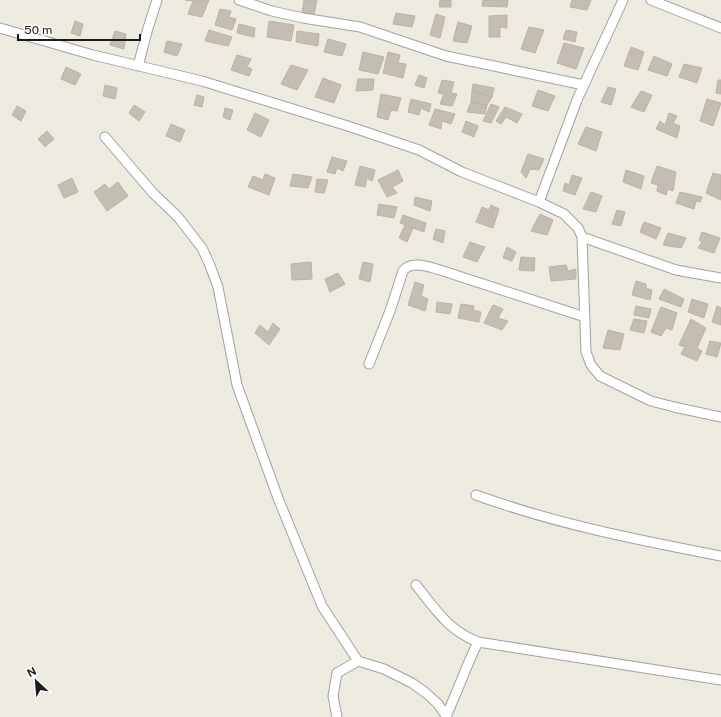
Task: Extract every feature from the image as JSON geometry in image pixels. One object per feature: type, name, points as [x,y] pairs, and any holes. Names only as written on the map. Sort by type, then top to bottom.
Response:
[{"type":"lane","points":[[138,66],[157,0]]},
{"type":"lane","points":[[239,0],[272,11],[303,18],[360,27],[446,56],[584,85]]},
{"type":"lane","points":[[539,202],[577,100],[623,0]]},
{"type":"lane","points":[[651,0],[721,28]]},
{"type":"lane","points":[[0,28],[138,66],[202,81],[412,147],[427,153],[462,172],[539,202],[564,214],[578,228],[582,237],[586,352],[591,365],[600,376],[651,401],[721,417]]},
{"type":"lane","points":[[105,137],[153,193],[178,218],[202,248],[210,263],[218,287],[236,385],[258,445],[322,606],[358,661],[384,669],[412,683],[438,704],[446,716]]},
{"type":"lane","points":[[582,237],[676,270],[721,278]]},
{"type":"lane","points":[[369,364],[390,311],[403,271],[406,267],[410,266],[423,266],[440,270],[585,317]]},
{"type":"lane","points":[[476,495],[562,522],[653,543],[721,556]]},
{"type":"lane","points":[[416,585],[444,620],[457,632],[478,642],[721,680]]},
{"type":"lane","points":[[446,716],[478,642]]},
{"type":"lane","points":[[337,717],[333,696],[337,673],[358,661]]},
{"type":"building","points":[[185,0],[209,0],[202,17],[188,14],[193,1]]},
{"type":"building","points":[[304,0],[317,0],[314,14],[302,13]]},
{"type":"building","points":[[440,0],[451,0],[451,7],[439,7]]},
{"type":"building","points":[[483,0],[508,0],[507,7],[482,6]]},
{"type":"building","points":[[572,0],[591,0],[587,10],[570,7]]},
{"type":"building","points":[[220,9],[231,11],[229,17],[236,19],[232,30],[215,25]]},
{"type":"building","points":[[396,13],[415,16],[412,27],[393,24]]},
{"type":"building","points":[[436,14],[445,17],[440,38],[430,35]]},
{"type":"building","points":[[507,15],[507,28],[500,27],[500,37],[489,37],[489,16]]},
{"type":"building","points":[[75,21],[83,24],[80,36],[71,33]]},
{"type":"building","points":[[269,21],[294,25],[291,41],[267,37]]},
{"type":"building","points":[[458,22],[472,26],[467,43],[453,41]]},
{"type":"building","points":[[239,24],[255,28],[254,37],[237,33]]},
{"type":"building","points":[[529,27],[544,30],[535,53],[521,49]]},
{"type":"building","points":[[209,30],[232,37],[228,46],[205,41]]},
{"type":"building","points":[[566,30],[577,32],[575,42],[563,39]]},
{"type":"building","points":[[115,31],[126,34],[124,49],[110,45]]},
{"type":"building","points":[[297,31],[319,34],[318,46],[296,42]]},
{"type":"building","points":[[328,39],[346,44],[342,56],[324,52]]},
{"type":"building","points":[[167,41],[182,44],[177,56],[164,52]]},
{"type":"building","points":[[564,43],[584,48],[576,69],[557,63]]},
{"type":"building","points":[[631,47],[644,52],[638,70],[624,66]]},
{"type":"building","points":[[363,52],[384,57],[378,74],[359,70]]},
{"type":"building","points":[[388,52],[400,55],[398,63],[406,64],[403,78],[383,73]]},
{"type":"building","points":[[237,55],[251,59],[247,67],[252,69],[249,76],[231,70]]},
{"type":"building","points":[[654,56],[672,64],[667,76],[648,70]]},
{"type":"building","points":[[684,64],[702,68],[697,83],[679,77]]},
{"type":"building","points":[[291,65],[308,70],[297,90],[281,84]]},
{"type":"building","points":[[66,67],[81,74],[75,85],[61,79]]},
{"type":"building","points":[[419,75],[427,78],[424,88],[415,85]]},
{"type":"building","points":[[323,78],[341,85],[334,103],[315,97]]},
{"type":"building","points":[[358,79],[374,79],[373,90],[356,91]]},
{"type":"building","points":[[442,80],[454,82],[451,93],[457,94],[452,106],[440,104],[444,94],[438,93]]},
{"type":"building","points":[[718,80],[721,80],[721,94],[716,93]]},
{"type":"building","points":[[473,84],[494,88],[492,97],[472,91]]},
{"type":"building","points":[[105,85],[117,88],[115,99],[103,96]]},
{"type":"building","points":[[608,87],[616,89],[611,105],[601,102]]},
{"type":"building","points":[[538,90],[555,96],[548,111],[532,106]]},
{"type":"building","points":[[472,91],[492,97],[487,105],[471,102]]},
{"type":"building","points":[[641,91],[652,95],[644,112],[631,107]]},
{"type":"building","points":[[381,94],[401,98],[397,111],[391,110],[388,120],[377,117]]},
{"type":"building","points":[[197,95],[204,97],[202,107],[194,105]]},
{"type":"building","points":[[411,99],[431,104],[429,112],[421,108],[419,115],[408,112]]},
{"type":"building","points":[[707,99],[721,103],[713,126],[700,121]]},
{"type":"building","points":[[471,102],[487,105],[485,114],[467,112]]},
{"type":"building","points":[[491,104],[499,107],[491,123],[483,121]]},
{"type":"building","points":[[134,105],[145,112],[139,121],[129,113]]},
{"type":"building","points":[[17,106],[26,111],[21,121],[12,115]]},
{"type":"building","points":[[505,107],[522,114],[517,123],[506,117],[501,124],[496,121]]},
{"type":"building","points":[[225,108],[233,110],[230,120],[223,117]]},
{"type":"building","points":[[435,109],[455,114],[451,124],[442,121],[441,129],[429,125]]},
{"type":"building","points":[[255,113],[269,120],[261,137],[247,130]]},
{"type":"building","points":[[669,113],[677,116],[673,123],[680,126],[677,138],[656,129],[660,121],[665,125]]},
{"type":"building","points":[[466,121],[478,126],[474,137],[462,132]]},
{"type":"building","points":[[171,124],[185,130],[180,142],[166,136]]},
{"type":"building","points":[[586,127],[602,132],[596,151],[578,144]]},
{"type":"building","points":[[47,131],[54,139],[45,147],[38,139]]},
{"type":"building","points":[[528,154],[544,159],[539,170],[530,169],[526,178],[521,172]]},
{"type":"building","points":[[332,157],[347,161],[343,171],[337,168],[335,174],[327,172]]},
{"type":"building","points":[[360,166],[375,170],[372,181],[367,178],[365,187],[355,185]]},
{"type":"building","points":[[657,166],[676,172],[673,191],[668,189],[666,195],[657,191],[658,185],[651,183]]},
{"type":"building","points":[[398,170],[403,181],[392,187],[397,193],[387,197],[378,180]]},
{"type":"building","points":[[626,170],[644,176],[641,189],[623,182]]},
{"type":"building","points":[[713,173],[721,175],[721,200],[706,193]]},
{"type":"building","points":[[265,174],[275,178],[269,195],[248,187],[253,176],[263,180]]},
{"type":"building","points":[[293,174],[312,177],[308,188],[290,186]]},
{"type":"building","points":[[572,175],[582,178],[575,195],[563,191],[565,183],[569,185]]},
{"type":"building","points":[[72,178],[78,192],[64,198],[58,185]]},
{"type":"building","points":[[317,179],[328,180],[324,193],[315,192]]},
{"type":"building","points":[[118,182],[128,196],[107,211],[94,192],[105,184],[109,189]]},
{"type":"building","points":[[591,192],[602,196],[596,212],[583,209]]},
{"type":"building","points":[[680,192],[702,197],[700,202],[696,201],[694,209],[676,203]]},
{"type":"building","points":[[415,197],[432,201],[430,211],[414,205]]},
{"type":"building","points":[[379,204],[397,207],[394,218],[377,215]]},
{"type":"building","points":[[491,205],[499,209],[493,228],[476,222],[482,207],[489,210]]},
{"type":"building","points":[[617,210],[625,212],[621,226],[612,224]]},
{"type":"building","points":[[540,214],[553,220],[547,235],[531,231]]},
{"type":"building","points":[[403,215],[426,223],[424,232],[400,223]]},
{"type":"building","points":[[644,222],[661,228],[656,239],[640,232]]},
{"type":"building","points":[[405,225],[413,228],[407,242],[399,238]]},
{"type":"building","points":[[436,229],[445,231],[443,243],[433,239]]},
{"type":"building","points":[[702,232],[720,238],[714,253],[698,248],[702,242],[699,240]]},
{"type":"building","points":[[668,233],[686,238],[681,248],[663,245]]},
{"type":"building","points":[[470,242],[485,247],[477,262],[463,257]]},
{"type":"building","points":[[507,247],[516,252],[512,261],[503,258]]},
{"type":"building","points":[[521,257],[535,258],[534,271],[519,270]]},
{"type":"building","points":[[311,262],[312,279],[292,280],[291,264]]},
{"type":"building","points":[[363,262],[373,264],[370,282],[359,279]]},
{"type":"building","points":[[566,265],[568,271],[576,269],[576,279],[551,281],[549,267]]},
{"type":"building","points":[[338,273],[345,284],[330,292],[325,279]]},
{"type":"building","points":[[636,281],[646,284],[646,288],[652,290],[650,300],[632,295]]},
{"type":"building","points":[[415,282],[424,285],[421,296],[428,299],[425,311],[408,305]]},
{"type":"building","points":[[664,289],[684,299],[681,307],[659,299]]},
{"type":"building","points":[[692,299],[708,304],[704,318],[688,312]]},
{"type":"building","points":[[437,302],[452,304],[450,314],[436,312]]},
{"type":"building","points":[[461,304],[474,306],[473,310],[481,312],[479,322],[458,318]]},
{"type":"building","points":[[493,305],[503,309],[498,318],[508,321],[502,330],[484,323]]},
{"type":"building","points":[[636,306],[651,309],[649,318],[634,315]]},
{"type":"building","points":[[717,306],[721,308],[721,325],[712,322]]},
{"type":"building","points":[[661,307],[677,313],[672,330],[666,328],[661,336],[651,332]]},
{"type":"building","points":[[634,319],[647,321],[644,333],[630,330]]},
{"type":"building","points":[[691,319],[706,328],[697,348],[702,351],[697,361],[681,354],[685,347],[679,345]]},
{"type":"building","points":[[273,323],[280,329],[269,345],[255,333],[260,325],[268,332]]},
{"type":"building","points":[[608,330],[624,334],[620,350],[603,348]]},
{"type":"building","points":[[710,341],[721,343],[717,357],[706,354]]}]
